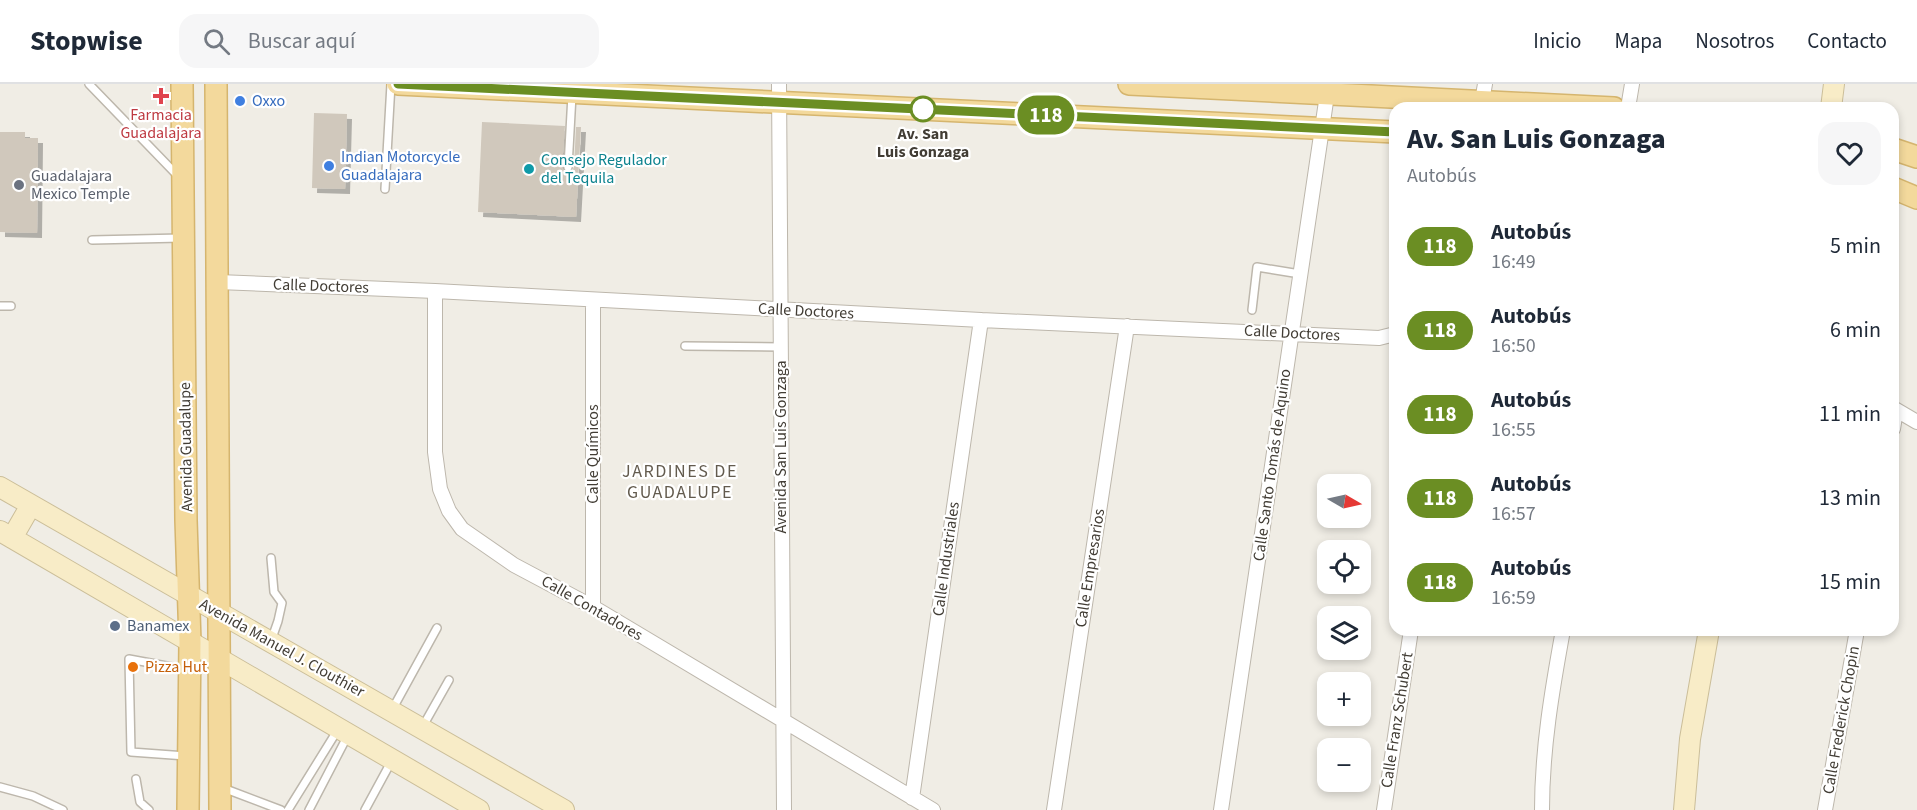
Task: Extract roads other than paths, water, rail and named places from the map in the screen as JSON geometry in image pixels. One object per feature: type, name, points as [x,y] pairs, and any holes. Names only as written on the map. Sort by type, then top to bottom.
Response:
[{"type":"main road","name":"Avenida Guadalupe","points":[[182,84],[186,520],[190,642],[188,810]]},
{"type":"main road","name":"Avenida Guadalupe","points":[[216,84],[220,810]]},
{"type":"main road","points":[[398,84],[572,92],[779,93],[1389,132]]},
{"type":"main road","points":[[1129,84],[1483,93],[1562,102]]},
{"type":"main road","points":[[1832,102],[1834,84]]},
{"type":"main road","points":[[1899,151],[1917,157]]},
{"type":"main road","points":[[1899,190],[1917,198]]},
{"type":"main road","name":"Avenida Manuel J. Clouthier","points":[[0,487],[564,810]]},
{"type":"main road","points":[[31,505],[6,535],[479,810]]},
{"type":"main road","points":[[1684,810],[1690,739],[1708,636]]},
{"type":"street","points":[[1629,102],[1632,84]]},
{"type":"street","name":"Calle Santo Tomás de Aquino","points":[[1221,810],[1328,89]]},
{"type":"street","name":"Avenida San Luis Gonzaga","points":[[779,93],[783,810]]},
{"type":"street","name":"Calle Doctores","points":[[218,282],[435,291],[981,320],[1379,338],[1389,336]]},
{"type":"street","name":"Calle Contadores","points":[[435,291],[435,452],[440,489],[449,511],[462,529],[514,565],[593,607],[933,810]]},
{"type":"street","name":"Calle Químicos","points":[[592,300],[593,607]]},
{"type":"street","name":"Calle Industriales","points":[[912,798],[981,320]]},
{"type":"street","name":"Calle Empresarios","points":[[1054,810],[1126,326]]},
{"type":"street","points":[[1899,411],[1917,422]]},
{"type":"street","name":"Calle Franz Schubert","points":[[1384,810],[1410,636]]},
{"type":"street","points":[[1542,810],[1542,770],[1550,699],[1562,636]]},
{"type":"street","name":"Calle Frederick Chopin","points":[[1826,810],[1856,636]]},
{"type":"lane","points":[[89,84],[183,181]]},
{"type":"lane","points":[[385,189],[391,84]]},
{"type":"lane","points":[[568,167],[572,92]]},
{"type":"lane","points":[[92,240],[184,238]]},
{"type":"lane","points":[[1252,310],[1257,267],[1300,274]]},
{"type":"lane","points":[[0,306],[11,306]]},
{"type":"lane","points":[[685,346],[781,347]]},
{"type":"lane","points":[[271,558],[274,592],[282,603],[271,641]]},
{"type":"lane","points":[[392,710],[436,628]]},
{"type":"lane","points":[[189,670],[129,659],[131,752],[189,756]]},
{"type":"lane","points":[[422,728],[449,680]]},
{"type":"lane","points":[[288,810],[344,731]]},
{"type":"lane","points":[[309,810],[344,731]]},
{"type":"lane","points":[[365,810],[393,760]]},
{"type":"lane","points":[[136,779],[140,802],[149,810]]},
{"type":"lane","points":[[0,787],[33,796],[63,810]]},
{"type":"lane","points":[[220,787],[281,810]]},
{"type":"place","name":"Farmacia Guadalajara","points":[[161,96]]},
{"type":"place","name":"Oxxo","points":[[240,101]]},
{"type":"place","name":"Av. San Luis Gonzaga","points":[[923,109]]},
{"type":"place","name":"Indian Motorcycle Guadalajara","points":[[329,166]]},
{"type":"place","name":"Consejo Regulador del Tequila","points":[[529,169]]},
{"type":"place","name":"Guadalajara Mexico Temple","points":[[19,185]]},
{"type":"place","name":"Banamex","points":[[115,626]]},
{"type":"place","name":"Pizza Hut","points":[[133,667]]},
{"type":"district","name":"JARDINES DE GUADALUPE","points":[[680,481]]}]
